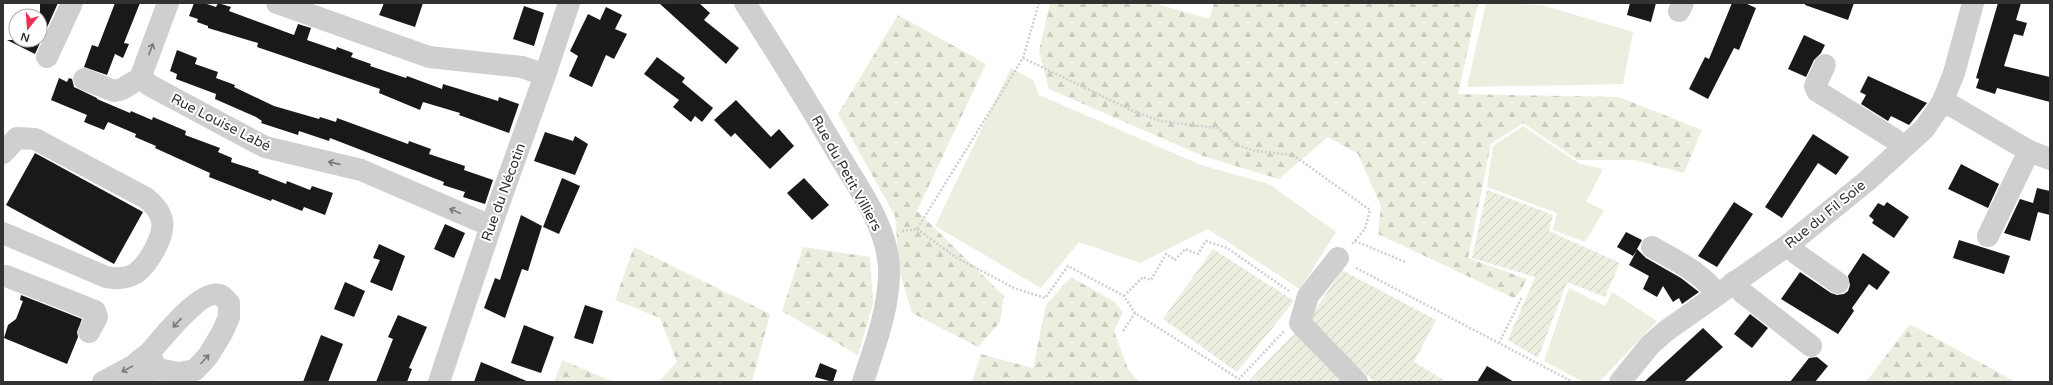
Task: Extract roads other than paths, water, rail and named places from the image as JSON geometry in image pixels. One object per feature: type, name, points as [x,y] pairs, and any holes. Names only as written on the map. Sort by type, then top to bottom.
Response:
[{"type":"street","points":[[47,57],[72,3]]},
{"type":"street","points":[[84,79],[114,91],[142,77],[168,3]]},
{"type":"street","points":[[276,3],[429,57],[522,67],[545,75]]},
{"type":"street","name":"Rue du Nécotin","points":[[439,382],[491,226],[569,3]]},
{"type":"street","name":"Rue du Petit Villiers","points":[[745,3],[814,112],[866,201],[881,233],[887,256],[889,276],[884,312],[863,382]]},
{"type":"street","name":"Rue du Fil Soie","points":[[1620,382],[1650,345],[1666,331],[1788,245],[1868,180],[1924,128],[1942,103],[1954,74],[1973,3]]},
{"type":"street","points":[[1825,65],[1815,86],[1817,90],[1903,147]]},
{"type":"street","name":"Rue Louise Labé","points":[[142,77],[149,85],[265,147],[361,170],[491,226]]},
{"type":"street","points":[[1942,103],[1954,107],[2029,151],[2050,159]]},
{"type":"street","points":[[3,153],[17,138],[35,139],[146,198],[154,204],[160,213],[163,223],[162,235],[148,263],[140,271],[129,277],[118,279],[106,277],[3,233]]},
{"type":"street","points":[[1988,236],[2029,151]]},
{"type":"street","points":[[1788,245],[1797,254],[1838,283]]},
{"type":"street","points":[[1652,247],[1691,269],[1709,283],[1743,292],[1811,346]]},
{"type":"street","points":[[1338,258],[1305,302],[1300,323],[1357,382]]},
{"type":"street","points":[[3,276],[95,311],[97,317],[89,332]]},
{"type":"street","points":[[103,382],[133,366],[153,361],[133,382]]}]
